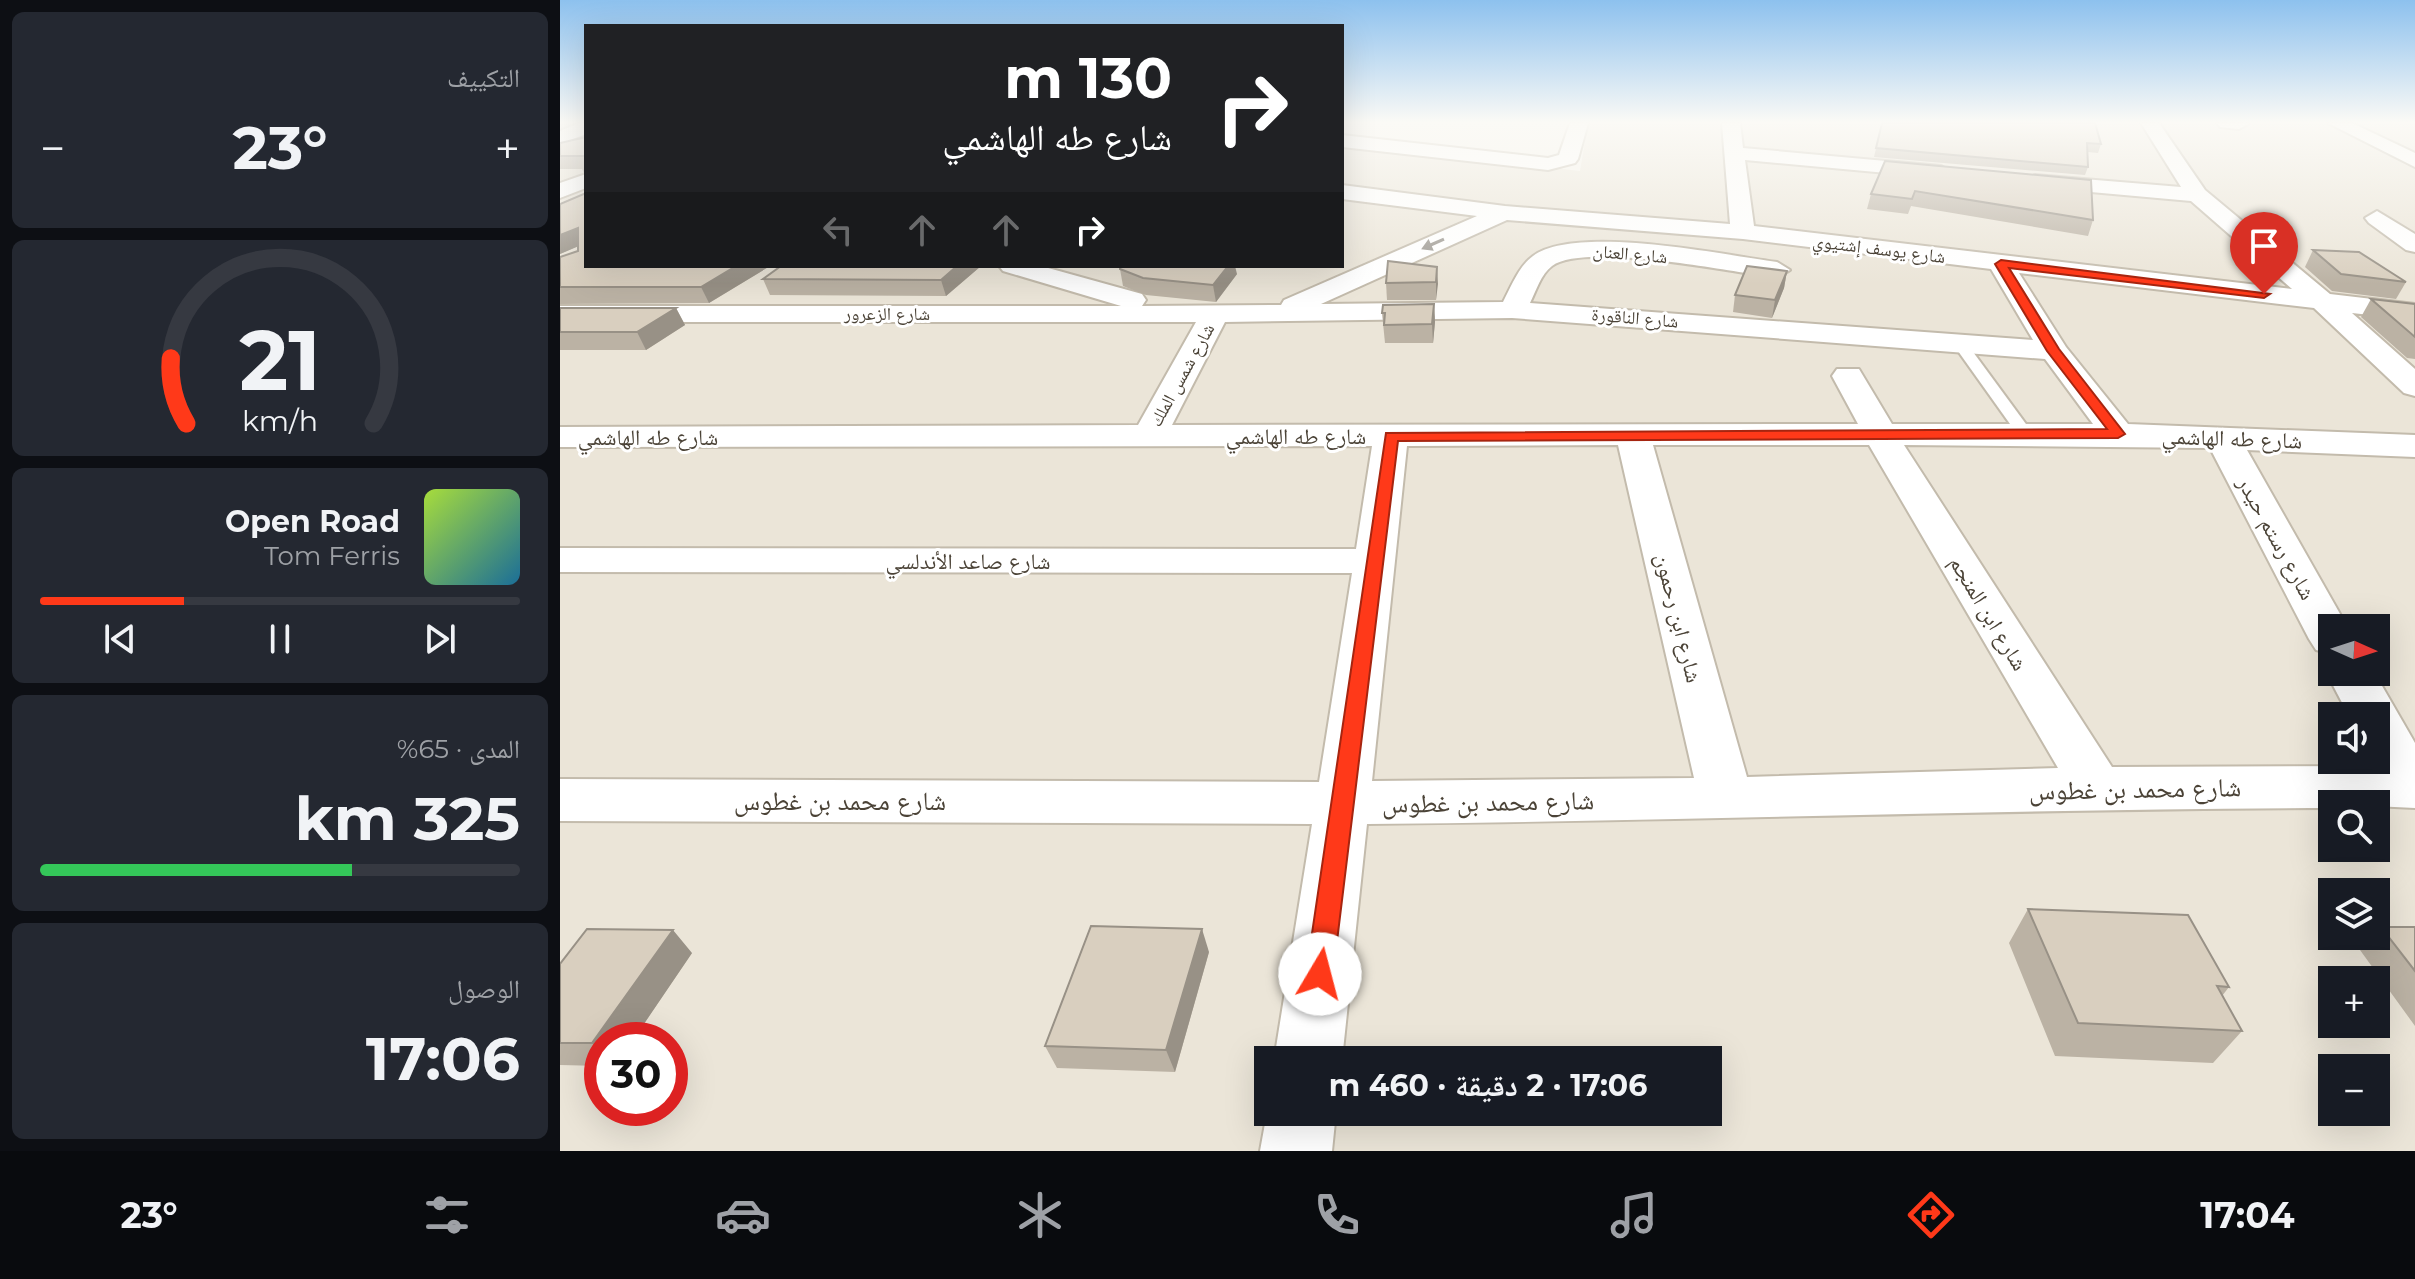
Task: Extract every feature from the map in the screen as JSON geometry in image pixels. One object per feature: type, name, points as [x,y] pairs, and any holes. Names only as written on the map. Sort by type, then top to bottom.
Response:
[{"type":"street","points":[[1738,177],[1743,232]]},
{"type":"street","points":[[2185,177],[2197,195],[2322,301],[2415,386]]},
{"type":"street","points":[[2006,178],[2197,195]]},
{"type":"street","points":[[560,191],[584,181]]},
{"type":"street","name":"شارع يوسف إشتيوي","points":[[1344,192],[1505,213],[1743,232],[2415,312]]},
{"type":"street","points":[[1276,314],[1505,213]]},
{"type":"street","points":[[2415,216],[2377,218],[2415,245]]},
{"type":"street","name":"شارع العنان","points":[[1512,310],[1541,261],[1567,251],[1603,249],[1777,270]]},
{"type":"street","points":[[2001,264],[2054,351],[2118,434]]},
{"type":"street","name":"شارع شمس الملك","points":[[1029,268],[1179,314]]},
{"type":"street","points":[[716,314],[754,290]]},
{"type":"street","name":"شارع الناقورة","points":[[1215,314],[1512,310],[2054,351]]},
{"type":"street","name":"شارع الزعرور","points":[[560,314],[1215,314]]},
{"type":"street","name":"شارع شمس الملك","points":[[1149,436],[1215,314]]},
{"type":"street","name":"شارع ابن المنجم","points":[[1848,376],[1882,437],[2097,788]]},
{"type":"street","name":"شارع طه الهاشمي","points":[[560,437],[1882,437],[2118,434],[2415,446]]},
{"type":"street","name":"شارع ابن رحمون","points":[[1633,436],[1726,799]]},
{"type":"street","points":[[1310,1046],[1391,437]]},
{"type":"street","name":"شارع رستم حيدر","points":[[2222,437],[2318,614]]},
{"type":"street","name":"شارع صاعد الأندلسي","points":[[560,560],[1376,561]]},
{"type":"street","points":[[2390,745],[2414,787]]},
{"type":"street","name":"شارع محمد بن غطوس","points":[[560,800],[1343,803],[1726,799],[2097,788],[2414,787]]},
{"type":"street","points":[[1296,1151],[1299,1126]]},
{"type":"lane","points":[[1960,344],[2026,435]]},
{"type":"shaded area","points":[[560,177],[584,177],[584,268],[1344,268],[1344,177],[2415,177],[2415,1151],[560,1151]]},
{"type":"building","points":[[1878,177],[2055,177],[2091,180],[2093,220],[1915,191],[1912,199],[1871,194]]},
{"type":"building","points":[[584,194],[584,268],[733,268],[701,287],[560,287],[560,257],[578,251],[578,228],[560,235],[560,204]]},
{"type":"building","points":[[2313,250],[2359,252],[2406,282],[2341,274]]},
{"type":"building","points":[[1388,261],[1437,267],[1436,282],[1386,283]]},
{"type":"building","points":[[1747,266],[1787,271],[1775,300],[1735,295]]},
{"type":"building","points":[[778,268],[955,268],[941,280],[763,279]]},
{"type":"building","points":[[1226,268],[1213,285],[1143,278],[1120,269]]},
{"type":"building","points":[[2371,299],[2415,304],[2415,337]]},
{"type":"building","points":[[1434,304],[1432,324],[1384,325],[1383,305]]},
{"type":"building","points":[[560,308],[676,308],[637,332],[560,332]]},
{"type":"building","points":[[2028,909],[2188,915],[2229,987],[2217,986],[2242,1031],[2078,1023]]},
{"type":"building","points":[[1091,926],[1202,929],[1166,1050],[1045,1046]]},
{"type":"building","points":[[2390,927],[2415,927],[2415,971],[2390,939]]},
{"type":"building","points":[[587,929],[673,930],[607,1022],[584,1022],[584,1043],[560,1043],[560,964]]},
{"type":"route","points":[[1320,974],[1391,437],[2118,434],[2054,351],[2001,264],[2264,294]]}]
